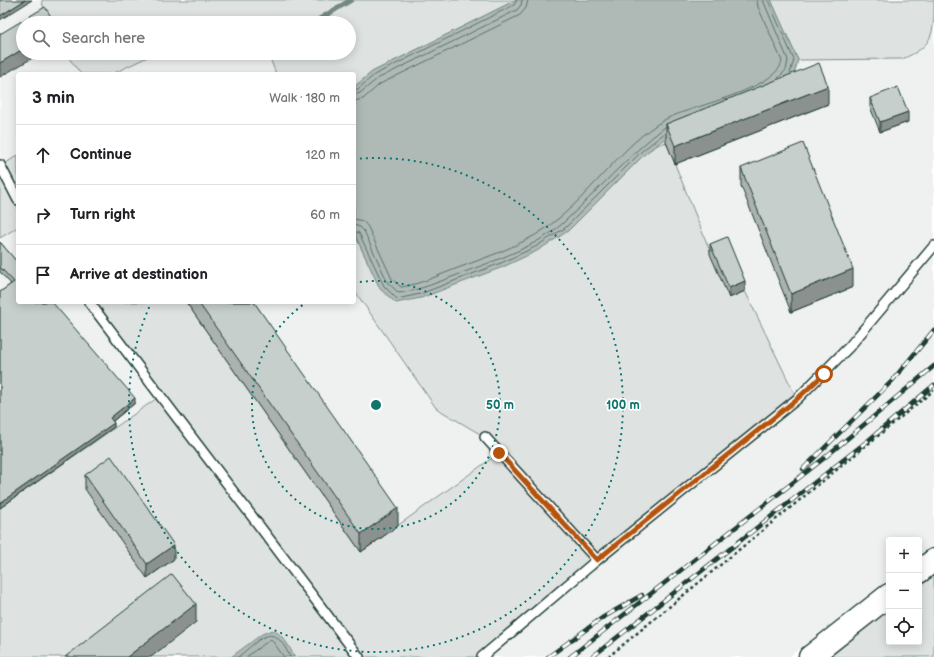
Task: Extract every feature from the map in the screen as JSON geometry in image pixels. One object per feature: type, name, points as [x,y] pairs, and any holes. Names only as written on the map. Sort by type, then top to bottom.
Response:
[{"type":"street","points":[[922,570],[934,560]]},
{"type":"street","points":[[810,657],[886,597]]},
{"type":"lane","points":[[0,166],[16,196]]},
{"type":"lane","points":[[482,657],[597,560],[797,399],[849,347],[934,246]]},
{"type":"lane","points":[[91,304],[359,657]]},
{"type":"lane","points":[[485,437],[597,560]]},
{"type":"path","points":[[608,657],[934,390]]},
{"type":"shaded area","points":[[0,0],[934,0],[934,544],[922,554],[922,537],[886,537],[886,581],[789,657],[0,657]]},
{"type":"shaded area","points":[[42,0],[516,0],[372,72],[356,85],[356,72],[275,72],[271,60],[356,60],[356,16],[45,16]]},
{"type":"shaded area","points":[[771,0],[934,0],[934,22],[930,37],[926,44],[913,54],[902,59],[798,60]]},
{"type":"shaded area","points":[[70,60],[141,60],[116,72],[79,72]]},
{"type":"shaded area","points":[[666,142],[729,298],[745,291],[797,399],[482,657],[0,657],[0,508],[160,396],[95,304],[187,304],[361,552],[499,453],[485,437],[436,408],[356,293],[356,235],[367,261],[624,174],[648,151]]},
{"type":"shaded area","points":[[16,156],[16,228],[0,238],[0,167]]},
{"type":"shaded area","points":[[934,560],[934,657],[810,657],[886,597],[886,645],[922,645],[922,570]]},
{"type":"water","points":[[516,0],[771,0],[798,60],[794,75],[672,133],[646,153],[568,231],[537,251],[503,267],[421,298],[396,303],[380,289],[356,235],[356,85],[372,72]]},
{"type":"water","points":[[272,630],[279,634],[285,641],[291,649],[294,657],[231,657],[262,634]]},
{"type":"building","points":[[0,0],[25,0],[0,16]]},
{"type":"building","points":[[45,7],[51,16],[30,16]]},
{"type":"building","points":[[16,24],[16,53],[0,63],[0,34]]},
{"type":"building","points":[[819,63],[828,86],[675,146],[666,124]]},
{"type":"building","points":[[898,87],[908,112],[880,122],[870,98]]},
{"type":"building","points":[[803,143],[853,269],[791,294],[741,168]]},
{"type":"building","points":[[727,237],[745,281],[729,288],[710,244]]},
{"type":"building","points":[[0,242],[16,261],[16,304],[54,304],[135,398],[110,418],[114,423],[0,503],[0,292],[14,282],[0,267]]},
{"type":"building","points":[[199,304],[255,304],[398,508],[361,534]]},
{"type":"building","points":[[111,456],[174,545],[147,564],[85,475]]},
{"type":"building","points":[[172,574],[196,604],[127,657],[65,657]]},
{"type":"waterway","points":[[325,16],[351,0]]},
{"type":"railway","points":[[803,469],[892,381],[934,330]]},
{"type":"railway","points":[[570,657],[823,459],[934,366]]},
{"type":"railway","points":[[592,657],[870,439],[934,385]]},
{"type":"railway","points":[[548,657],[602,618],[642,595]]},
{"type":"route","points":[[499,453],[597,560],[797,399],[824,374]]}]
